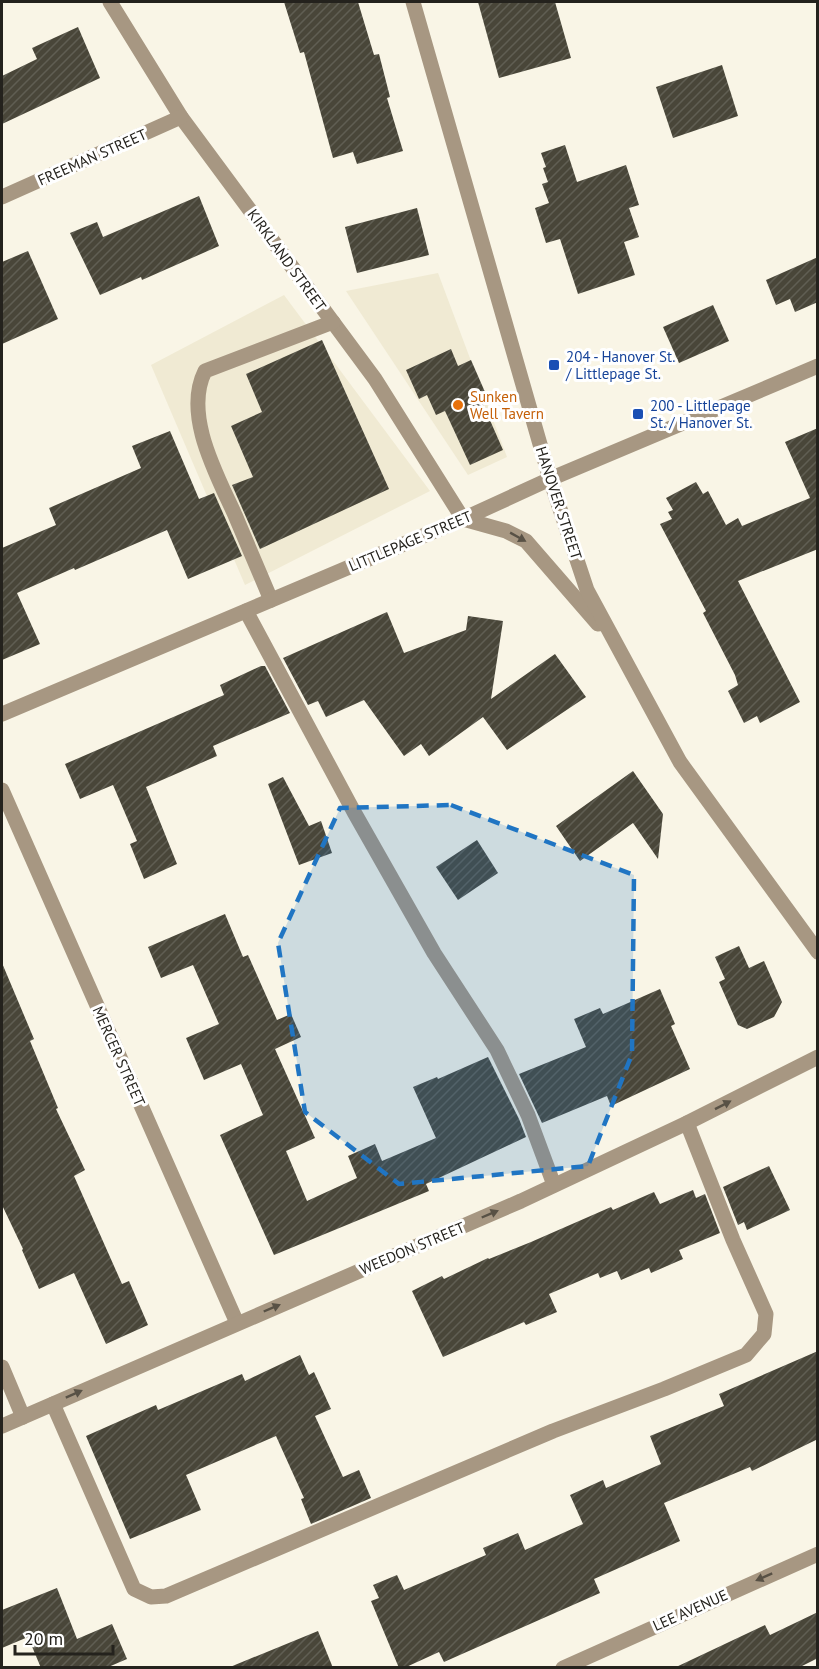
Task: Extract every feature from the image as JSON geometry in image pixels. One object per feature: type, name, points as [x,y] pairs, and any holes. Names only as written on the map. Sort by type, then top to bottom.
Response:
[{"type":"street","name":"KIRKLAND STREET","points":[[110,2],[181,117],[375,379],[463,519]]},
{"type":"street","name":"HANOVER STREET","points":[[413,2],[550,479],[587,591],[680,762],[818,952]]},
{"type":"street","name":"FREEMAN STREET","points":[[2,197],[181,117]]},
{"type":"street","points":[[271,600],[206,447],[197,400],[200,380],[205,371],[333,322]]},
{"type":"street","name":"LITTLEPAGE STREET","points":[[2,714],[818,366]]},
{"type":"street","points":[[463,519],[506,531],[526,541],[617,646]]},
{"type":"street","points":[[246,611],[371,843],[434,953],[497,1050],[528,1115],[554,1185]]},
{"type":"street","name":"MERCER STREET","points":[[2,790],[237,1323]]},
{"type":"street","name":"WEEDON STREET","points":[[2,1426],[554,1185],[687,1123],[818,1057]]},
{"type":"street","points":[[53,1404],[134,1589],[151,1597],[158,1597],[166,1596],[553,1431],[664,1389],[746,1354],[764,1334],[766,1314],[733,1240],[687,1123]]},
{"type":"street","points":[[2,1367],[23,1417]]},
{"type":"street","name":"LEE AVENUE","points":[[564,1668],[818,1554]]},
{"type":"highlighted area","points":[[451,805],[634,875],[632,1054],[588,1166],[399,1184],[305,1112],[278,943],[340,808]]},
{"type":"shaded area","points":[[438,273],[507,457],[468,475],[346,291]]},
{"type":"shaded area","points":[[284,295],[430,491],[245,585],[151,365]]},
{"type":"building","points":[[284,2],[358,2],[374,55],[379,54],[390,97],[387,98],[403,151],[357,164],[353,152],[333,158],[304,52],[300,53]]},
{"type":"building","points":[[478,2],[555,2],[571,58],[499,78]]},
{"type":"building","points":[[78,27],[100,78],[2,124],[2,76],[37,59],[32,48]]},
{"type":"building","points":[[722,65],[738,116],[673,138],[656,87]]},
{"type":"building","points":[[565,145],[577,182],[626,165],[639,205],[629,208],[639,237],[624,242],[635,275],[578,294],[560,239],[546,243],[535,208],[549,203],[542,184],[548,182],[541,153]]},
{"type":"building","points":[[199,196],[219,246],[142,280],[141,277],[100,295],[70,233],[97,222],[103,237]]},
{"type":"building","points":[[417,208],[429,255],[357,273],[345,227]]},
{"type":"building","points":[[28,251],[58,319],[2,344],[2,262]]},
{"type":"building","points":[[818,257],[818,302],[795,312],[790,299],[776,305],[766,280]]},
{"type":"building","points":[[713,305],[729,341],[679,363],[663,327]]},
{"type":"building","points":[[322,340],[389,489],[260,549],[232,485],[253,477],[231,426],[262,412],[246,374]]},
{"type":"building","name":"Sunken Well Tavern","points":[[451,349],[458,366],[471,360],[485,392],[479,395],[503,450],[470,465],[445,411],[436,415],[427,395],[419,399],[406,370]]},
{"type":"building","points":[[818,428],[818,549],[738,581],[800,702],[760,723],[757,716],[744,723],[728,691],[738,685],[735,675],[703,613],[706,611],[660,524],[672,519],[668,512],[673,510],[666,498],[696,482],[703,494],[708,491],[726,525],[738,518],[742,526],[810,498],[785,442]]},
{"type":"building","points":[[170,431],[199,499],[214,493],[242,556],[188,579],[167,530],[75,570],[74,568],[17,593],[40,644],[2,660],[2,548],[56,525],[49,508],[141,468],[132,446]]},
{"type":"building","points":[[387,612],[404,653],[466,630],[468,616],[503,621],[491,699],[555,654],[586,697],[507,750],[483,717],[429,756],[421,744],[404,756],[364,700],[326,717],[318,701],[308,705],[283,658]]},
{"type":"building","points":[[265,666],[290,713],[213,746],[217,756],[146,787],[177,864],[144,879],[130,844],[137,841],[113,785],[80,799],[65,764],[224,695],[220,685]]},
{"type":"building","points":[[633,771],[663,814],[658,859],[633,823],[580,861],[556,826]]},
{"type":"building","points":[[283,777],[309,826],[321,821],[332,853],[299,865],[268,784]]},
{"type":"building","points":[[477,840],[498,873],[458,900],[436,867]]},
{"type":"building","points":[[225,914],[243,957],[248,955],[277,1020],[291,1014],[301,1037],[275,1049],[315,1138],[286,1151],[307,1201],[357,1178],[348,1156],[375,1144],[382,1161],[436,1138],[413,1087],[437,1077],[438,1079],[488,1057],[526,1137],[426,1184],[429,1191],[274,1255],[220,1135],[263,1115],[241,1064],[204,1080],[186,1038],[219,1024],[193,965],[161,978],[148,947]]},
{"type":"building","points":[[739,946],[749,968],[764,961],[782,1002],[774,1017],[747,1029],[738,1025],[719,982],[725,979],[715,957]]},
{"type":"building","points":[[2,963],[34,1039],[30,1041],[58,1108],[56,1109],[85,1170],[74,1176],[122,1284],[129,1281],[148,1325],[106,1344],[74,1273],[39,1289],[2,1205]]},
{"type":"building","points":[[660,989],[675,1024],[671,1026],[690,1069],[611,1106],[607,1096],[542,1123],[519,1074],[586,1047],[574,1019],[600,1008],[603,1014]]},
{"type":"building","points":[[769,1166],[790,1210],[747,1230],[744,1222],[738,1225],[723,1187]]},
{"type":"building","points":[[693,1190],[696,1198],[705,1194],[720,1233],[679,1250],[683,1259],[651,1273],[649,1268],[621,1280],[617,1271],[600,1278],[598,1273],[549,1294],[557,1312],[526,1325],[524,1322],[443,1357],[412,1291],[442,1276],[444,1279],[488,1258],[611,1207],[613,1210],[654,1192],[660,1204]]},
{"type":"building","points":[[818,1351],[818,1439],[752,1471],[750,1467],[664,1503],[680,1541],[594,1579],[600,1593],[444,1662],[439,1652],[404,1668],[399,1668],[371,1601],[379,1598],[373,1585],[397,1575],[404,1590],[486,1555],[483,1548],[518,1533],[525,1550],[583,1524],[570,1495],[603,1480],[606,1488],[661,1464],[650,1436],[724,1406],[719,1394]]},
{"type":"building","points":[[300,1355],[309,1375],[314,1372],[331,1409],[315,1416],[343,1477],[359,1470],[371,1498],[311,1524],[301,1499],[304,1498],[276,1436],[186,1475],[201,1510],[130,1539],[86,1436],[156,1405],[158,1410],[242,1374],[245,1381]]},
{"type":"building","points":[[57,1588],[77,1639],[112,1624],[127,1659],[106,1668],[41,1668],[28,1637],[2,1648],[2,1610]]},
{"type":"building","points":[[818,1612],[818,1658],[798,1668],[674,1668],[765,1625],[770,1635]]},
{"type":"building","points":[[318,1631],[333,1668],[230,1668],[230,1667]]},
{"type":"place","name":"204 - Hanover St. / Littlepage St.","points":[[554,365]]},
{"type":"place","name":"Sunken Well Tavern","points":[[458,405]]},
{"type":"place","name":"200 - Littlepage St. / Hanover St.","points":[[638,414]]}]
